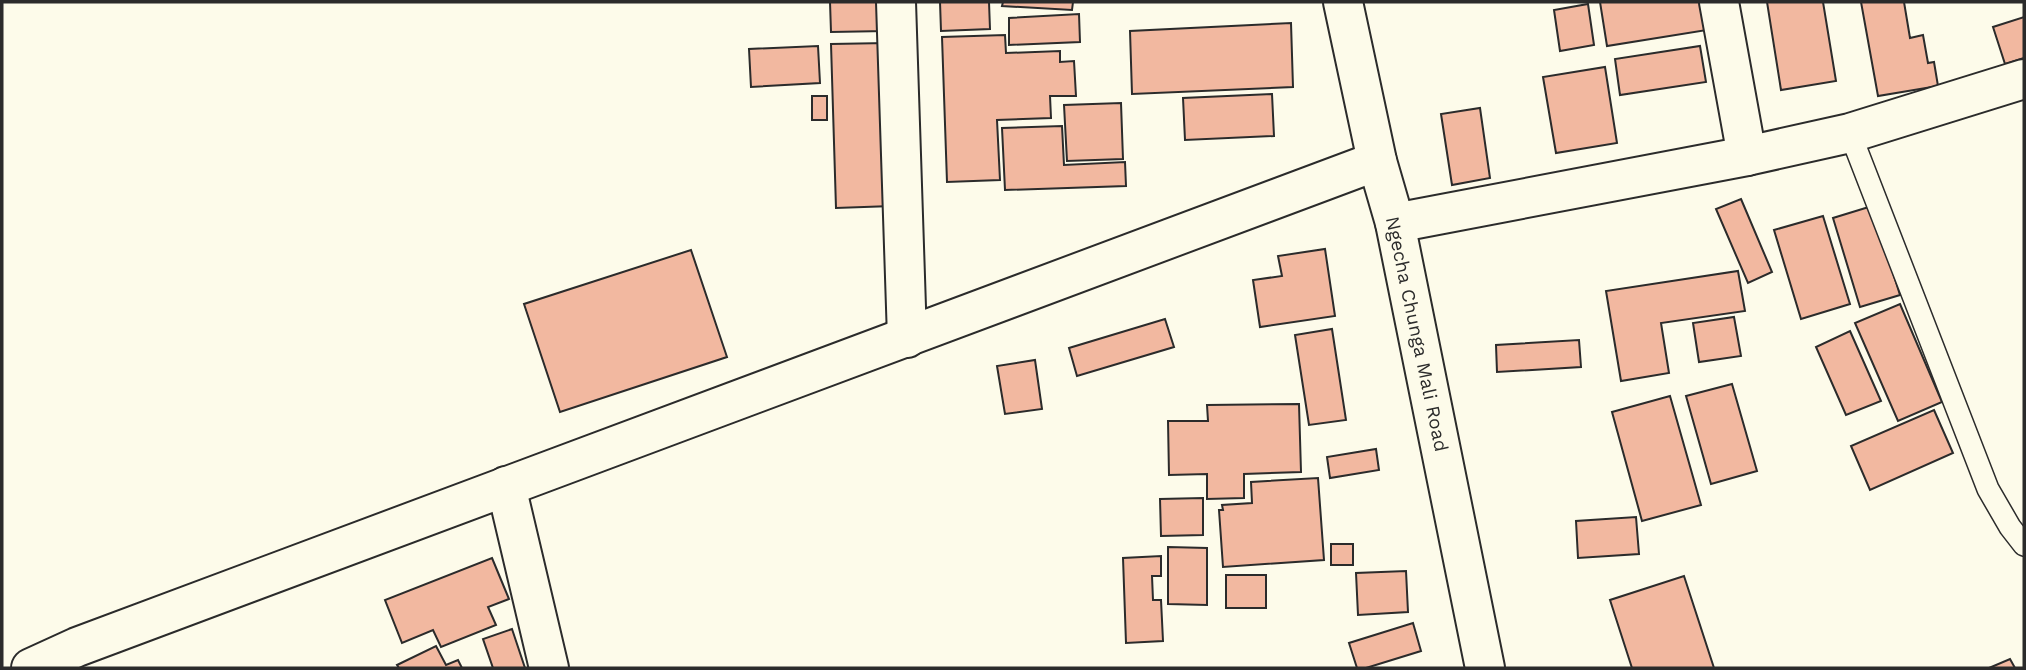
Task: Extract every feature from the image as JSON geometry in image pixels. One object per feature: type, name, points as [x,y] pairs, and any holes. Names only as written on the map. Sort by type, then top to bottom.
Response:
[{"type":"street","points":[[896,2],[907,338]]},
{"type":"street","name":"Ngecha Chunga Mali Road","points":[[1343,2],[1377,161],[1395,223],[1485,668]]},
{"type":"street","points":[[1719,2],[1747,156]]},
{"type":"street","points":[[1395,223],[1747,156],[1850,133],[2024,79]]},
{"type":"street","points":[[31,668],[77,647],[1377,161]]},
{"type":"street","points":[[506,486],[549,668]]},
{"type":"lane","points":[[1850,133],[1988,489],[2024,545]]},
{"type":"building","points":[[830,2],[885,2],[886,31],[831,32]]},
{"type":"building","points":[[940,2],[989,2],[990,29],[941,31]]},
{"type":"building","points":[[1003,2],[1073,2],[1072,10],[1002,6]]},
{"type":"building","points":[[1600,2],[1703,2],[1707,30],[1607,46]]},
{"type":"building","points":[[1767,2],[1823,2],[1836,81],[1781,90]]},
{"type":"building","points":[[1861,2],[1904,2],[1910,38],[1923,35],[1928,63],[1934,62],[1938,86],[1878,96]]},
{"type":"building","points":[[1588,4],[1594,45],[1560,51],[1554,10]]},
{"type":"building","points":[[1079,14],[1080,42],[1009,45],[1009,18]]},
{"type":"building","points":[[2024,17],[2024,58],[2005,64],[1993,27]]},
{"type":"building","points":[[1291,23],[1293,87],[1132,94],[1130,31]]},
{"type":"building","points":[[1005,35],[1006,53],[1060,51],[1060,62],[1074,61],[1076,96],[1050,96],[1051,118],[997,120],[1000,180],[947,182],[942,37]]},
{"type":"building","points":[[887,43],[892,206],[836,208],[831,44]]},
{"type":"building","points":[[818,46],[820,83],[751,87],[749,49]]},
{"type":"building","points":[[1700,46],[1706,82],[1620,95],[1615,59]]},
{"type":"building","points":[[1605,67],[1617,143],[1556,153],[1543,77]]},
{"type":"building","points":[[1272,94],[1274,136],[1185,140],[1183,98]]},
{"type":"building","points":[[812,96],[827,96],[827,120],[812,120]]},
{"type":"building","points":[[1121,103],[1123,159],[1067,161],[1064,105]]},
{"type":"building","points":[[1480,108],[1490,178],[1452,185],[1441,114]]},
{"type":"building","points":[[1062,126],[1064,165],[1125,162],[1126,186],[1005,190],[1002,128]]},
{"type":"building","points":[[1741,199],[1772,272],[1748,283],[1716,209]]},
{"type":"building","points":[[1872,206],[1900,295],[1860,307],[1833,218]]},
{"type":"building","points":[[1823,216],[1850,304],[1801,319],[1774,230]]},
{"type":"building","points":[[1325,249],[1335,316],[1260,327],[1253,280],[1282,276],[1278,256]]},
{"type":"building","points":[[691,250],[727,357],[560,412],[524,304]]},
{"type":"building","points":[[1738,271],[1745,311],[1661,323],[1669,373],[1621,381],[1606,291]]},
{"type":"building","points":[[1900,304],[1942,402],[1898,421],[1855,323]]},
{"type":"building","points":[[1734,317],[1741,356],[1699,362],[1693,323]]},
{"type":"building","points":[[1165,319],[1174,347],[1077,376],[1069,348]]},
{"type":"building","points":[[1332,329],[1346,420],[1309,425],[1295,335]]},
{"type":"building","points":[[1850,331],[1881,401],[1846,415],[1816,347]]},
{"type":"building","points":[[1579,340],[1581,367],[1497,372],[1496,345]]},
{"type":"building","points":[[1035,360],[1042,409],[1005,414],[997,366]]},
{"type":"building","points":[[1732,384],[1757,471],[1711,484],[1686,396]]},
{"type":"building","points":[[1670,396],[1701,505],[1642,521],[1612,412]]},
{"type":"building","points":[[1299,404],[1301,472],[1244,474],[1244,498],[1207,499],[1207,474],[1169,475],[1168,421],[1208,421],[1207,405]]},
{"type":"building","points":[[1934,410],[1953,453],[1870,490],[1851,446]]},
{"type":"building","points":[[1376,449],[1379,470],[1330,478],[1327,457]]},
{"type":"building","points":[[1318,478],[1324,560],[1223,567],[1219,510],[1223,510],[1222,505],[1252,503],[1251,482]]},
{"type":"building","points":[[1203,498],[1203,535],[1161,536],[1160,499]]},
{"type":"building","points":[[1636,517],[1639,554],[1578,558],[1576,521]]},
{"type":"building","points":[[1331,544],[1353,544],[1353,565],[1331,565]]},
{"type":"building","points":[[1168,547],[1207,548],[1207,605],[1168,604]]},
{"type":"building","points":[[1161,556],[1161,576],[1152,576],[1153,600],[1161,600],[1163,641],[1126,643],[1123,558]]},
{"type":"building","points":[[492,558],[509,599],[488,607],[496,625],[441,647],[433,630],[402,643],[385,600]]},
{"type":"building","points":[[1406,571],[1408,612],[1358,615],[1356,573]]},
{"type":"building","points":[[1226,575],[1266,575],[1266,608],[1226,608]]},
{"type":"building","points":[[1684,576],[1714,668],[1632,668],[1610,600]]},
{"type":"building","points":[[1413,623],[1421,651],[1366,668],[1357,668],[1349,643]]},
{"type":"building","points":[[512,629],[525,668],[493,668],[483,639]]},
{"type":"building","points":[[436,646],[446,665],[458,660],[462,668],[399,668],[397,665]]},
{"type":"building","points":[[2010,659],[2015,668],[1989,668]]}]
